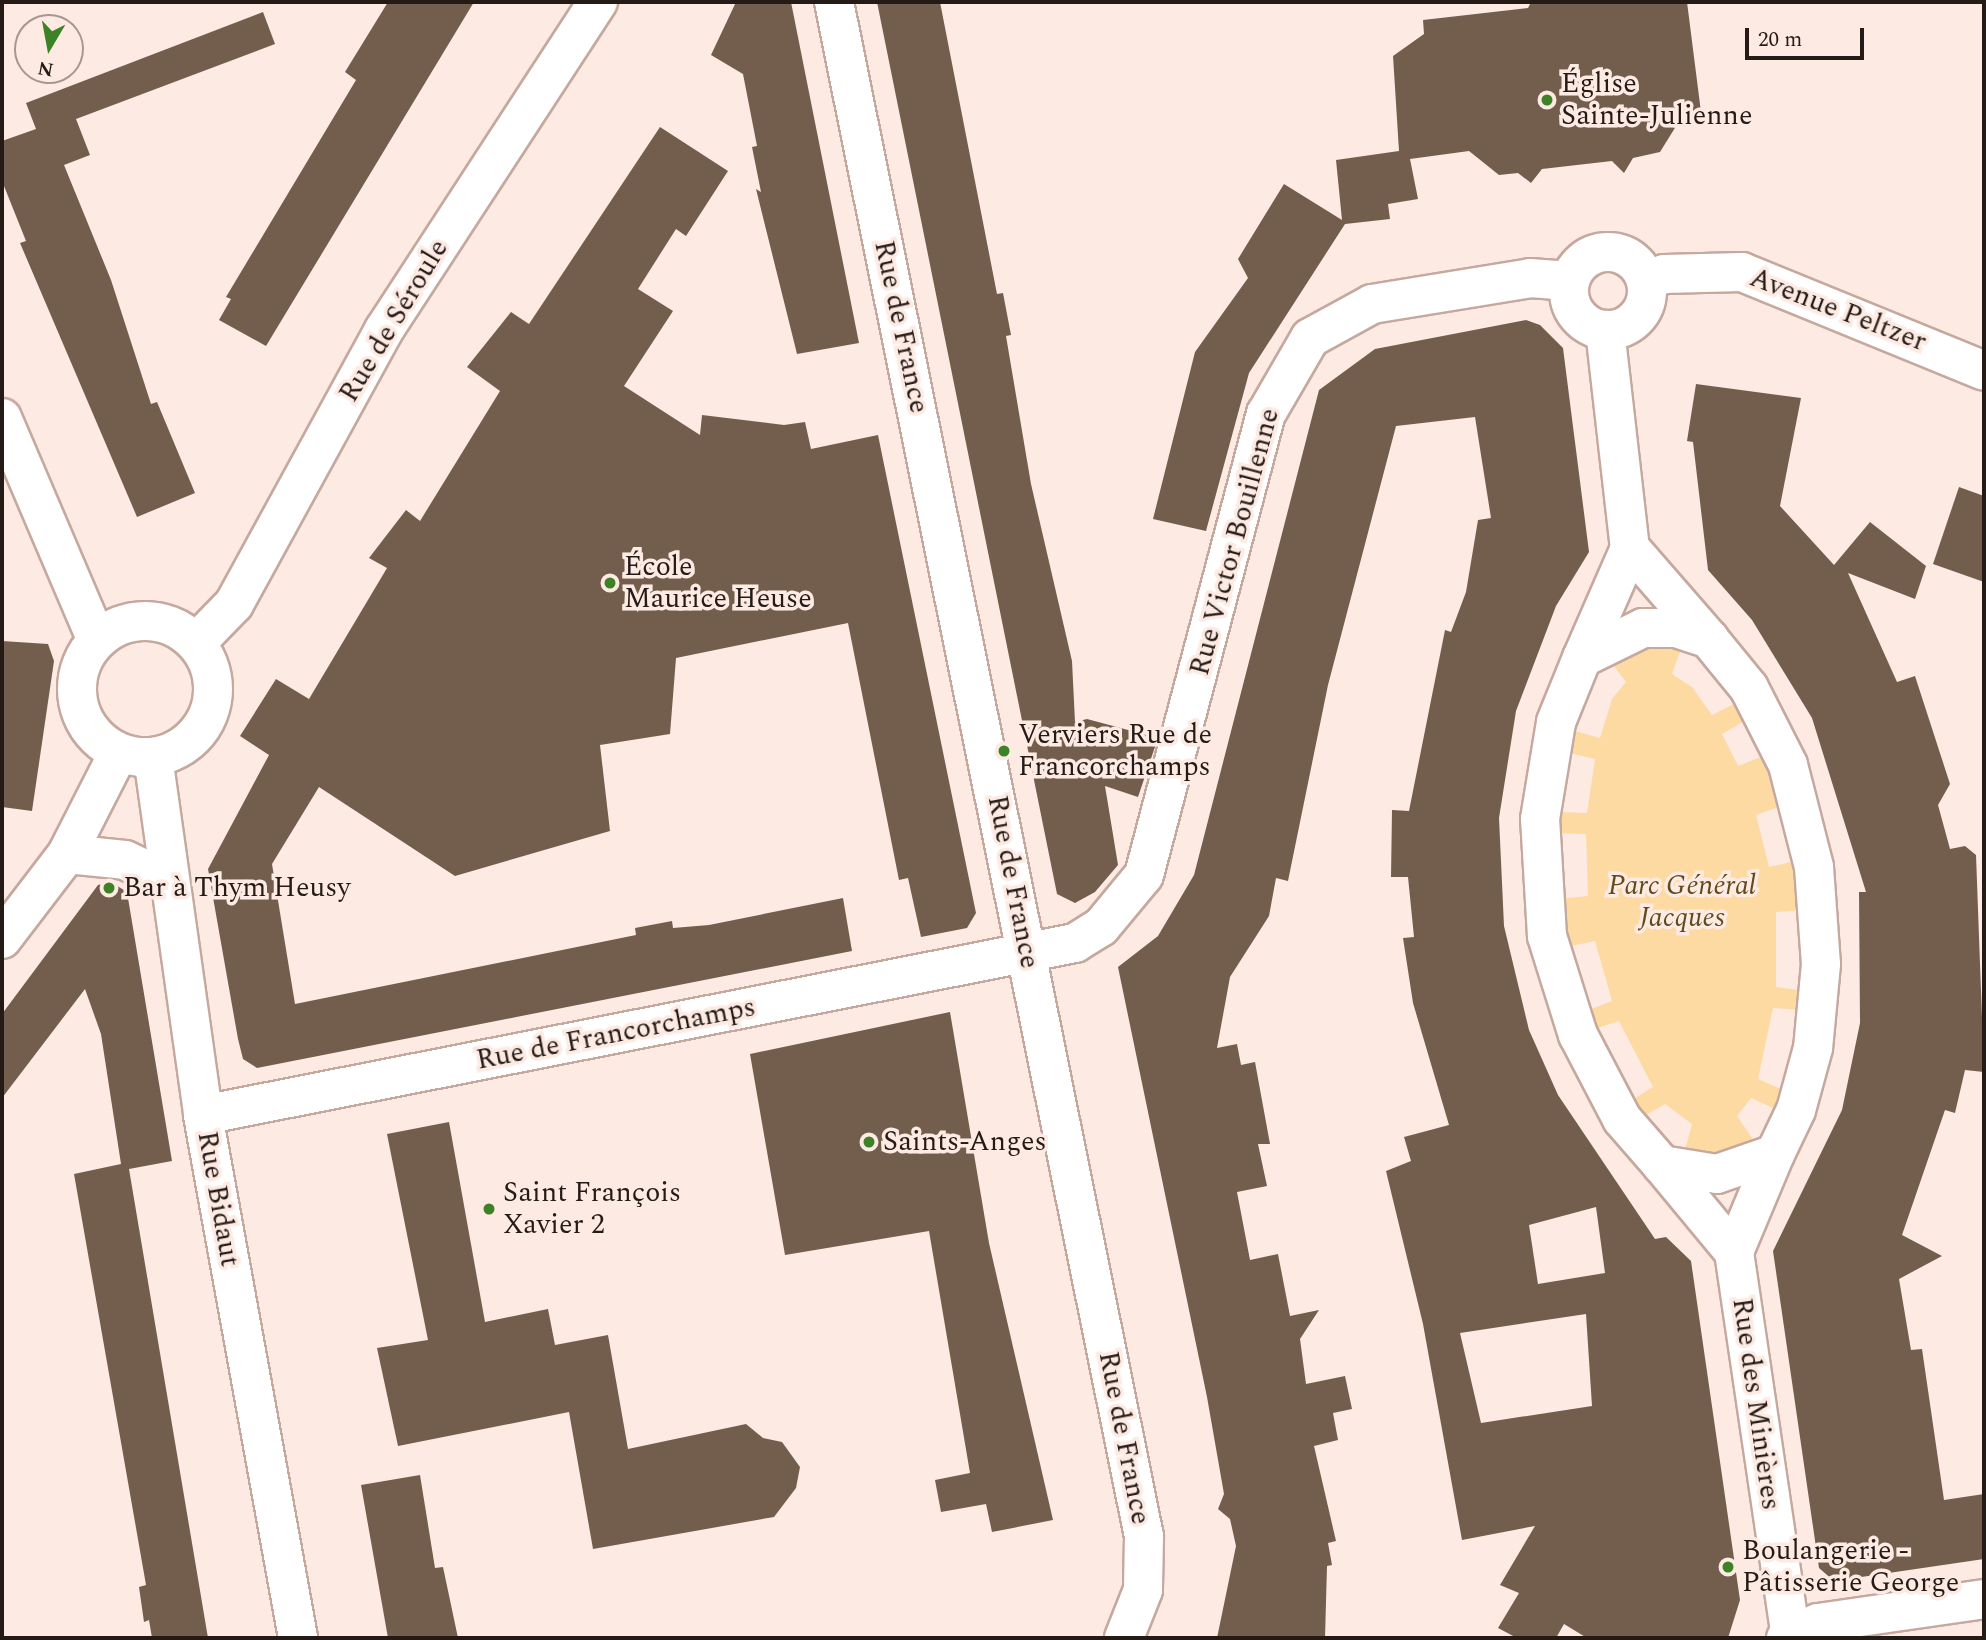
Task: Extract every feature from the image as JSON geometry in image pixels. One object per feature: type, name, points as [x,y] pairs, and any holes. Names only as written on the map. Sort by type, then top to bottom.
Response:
[{"type":"street","name":"Rue de Séroule","points":[[197,642],[234,604],[384,330],[598,2]]},
{"type":"street","name":"Rue de France","points":[[834,2],[1029,953],[1144,1535],[1143,1590],[1124,1638]]},
{"type":"street","points":[[1609,252],[1632,261],[1646,281],[1638,316],[1605,330],[1575,312],[1570,281],[1586,258],[1609,252]]},
{"type":"street","name":"Avenue Peltzer","points":[[1646,281],[1664,274],[1742,272],[1984,371]]},
{"type":"street","name":"Rue Victor Bouillenne","points":[[1029,953],[1075,943],[1101,928],[1144,875],[1266,414],[1310,338],[1372,304],[1530,278],[1570,281]]},
{"type":"street","points":[[1605,330],[1630,548],[1556,722],[1542,808],[1547,936],[1594,1066],[1622,1119],[1734,1252],[1775,1154],[1813,1048],[1822,926],[1804,812],[1788,765],[1749,688],[1630,548]]},
{"type":"street","points":[[2,418],[96,638]]},
{"type":"street","points":[[2,939],[67,854],[136,755],[187,743],[211,706],[208,664],[197,642],[151,621],[125,624],[96,638],[77,678],[78,703],[88,727],[136,755]]},
{"type":"street","points":[[1582,658],[1643,628],[1676,628],[1709,639]]},
{"type":"street","name":"Rue Bidaut","points":[[136,755],[169,881],[203,1115],[298,1638]]},
{"type":"street","points":[[67,854],[125,860],[169,881]]},
{"type":"street","name":"Rue de Francorchamps","points":[[203,1115],[1029,953]]},
{"type":"street","points":[[1661,1165],[1717,1174],[1775,1154]]},
{"type":"street","name":"Rue des Minières","points":[[1734,1252],[1789,1637]]},
{"type":"street","points":[[1789,1637],[1818,1623],[1984,1599]]},
{"type":"green space","name":"Parc Général Jacques","points":[[1682,646],[1672,674],[1692,687],[1712,715],[1738,702],[1748,719],[1722,734],[1738,766],[1766,755],[1784,805],[1756,815],[1769,867],[1795,861],[1805,910],[1776,912],[1776,987],[1805,991],[1803,1010],[1773,1008],[1758,1079],[1786,1091],[1778,1110],[1751,1098],[1737,1116],[1754,1141],[1722,1157],[1684,1154],[1692,1124],[1665,1104],[1639,1119],[1629,1102],[1653,1087],[1619,1021],[1591,1030],[1584,1012],[1612,1001],[1595,941],[1566,947],[1559,899],[1588,896],[1586,834],[1556,833],[1557,812],[1587,813],[1595,759],[1566,752],[1571,730],[1600,738],[1612,699],[1626,682],[1608,658],[1628,647]]},
{"type":"building","points":[[388,2],[474,2],[266,346],[219,320],[231,299],[226,297],[356,80],[345,72]]},
{"type":"building","points":[[736,2],[791,2],[859,343],[797,354],[756,189],[761,192],[752,147],[757,146],[743,74],[711,55]]},
{"type":"building","points":[[877,2],[940,2],[997,294],[1003,293],[1011,335],[1006,336],[1031,484],[1072,661],[1075,722],[1087,719],[1158,738],[1138,797],[1105,786],[1118,865],[1095,892],[1075,903],[1057,894]]},
{"type":"building","name":"Église Sainte-Julienne","points":[[1531,2],[1687,2],[1702,120],[1678,123],[1660,152],[1633,158],[1624,173],[1612,161],[1542,169],[1531,183],[1518,173],[1499,175],[1469,151],[1410,159],[1418,199],[1388,204],[1390,219],[1345,224],[1249,373],[1206,531],[1153,519],[1195,352],[1248,278],[1238,259],[1284,184],[1342,220],[1336,160],[1399,151],[1393,56],[1424,34],[1423,20],[1528,8]]},
{"type":"building","points":[[263,12],[275,44],[76,119],[90,155],[64,165],[111,280],[151,404],[157,402],[195,493],[137,517],[20,243],[26,241],[2,181],[2,141],[36,129],[26,103],[75,84],[84,84],[84,81]]},
{"type":"building","name":"École Maurice Heuse","points":[[660,127],[728,171],[686,236],[676,229],[638,289],[673,311],[624,386],[700,435],[702,415],[784,425],[805,422],[811,449],[878,435],[976,913],[967,928],[921,937],[908,878],[899,880],[848,623],[676,658],[670,734],[600,745],[610,831],[455,876],[319,787],[272,864],[295,1004],[636,935],[635,928],[672,921],[673,928],[709,925],[843,898],[852,951],[257,1068],[243,1059],[238,1039],[208,869],[269,755],[240,736],[276,679],[309,699],[387,568],[369,558],[406,510],[420,521],[500,391],[467,367],[511,312],[529,324]]},
{"type":"building","points":[[1526,320],[1540,325],[1563,348],[1589,552],[1556,606],[1516,711],[1499,818],[1504,926],[1529,1030],[1558,1095],[1655,1239],[1666,1237],[1691,1261],[1740,1600],[1728,1638],[1587,1638],[1564,1624],[1556,1638],[1517,1638],[1498,1628],[1519,1593],[1500,1585],[1535,1526],[1462,1540],[1423,1324],[1386,1171],[1411,1161],[1404,1137],[1449,1125],[1413,1003],[1403,938],[1414,937],[1408,877],[1391,877],[1392,810],[1409,811],[1445,630],[1451,632],[1466,592],[1478,520],[1491,518],[1475,417],[1396,426],[1328,685],[1288,881],[1276,878],[1269,916],[1230,977],[1217,1048],[1237,1044],[1241,1065],[1255,1062],[1270,1144],[1258,1144],[1267,1186],[1237,1192],[1250,1260],[1278,1254],[1290,1316],[1319,1310],[1300,1339],[1306,1384],[1345,1376],[1352,1409],[1333,1413],[1338,1440],[1314,1446],[1336,1541],[1328,1543],[1332,1565],[1327,1566],[1325,1638],[1217,1638],[1236,1546],[1230,1519],[1218,1509],[1224,1494],[1207,1397],[1118,967],[1158,936],[1194,875],[1319,390],[1375,349]],"holes":[[[1596,1207],[1605,1273],[1538,1284],[1529,1225]],[[1586,1314],[1592,1406],[1481,1423],[1460,1333]]]},
{"type":"building","points":[[1696,384],[1801,398],[1780,506],[1834,565],[1870,522],[1926,566],[1915,599],[1848,573],[1897,682],[1915,676],[1950,784],[1938,805],[1950,849],[1965,846],[1976,855],[1984,1072],[1965,1070],[1955,1113],[1945,1110],[1902,1235],[1942,1256],[1899,1279],[1911,1350],[1922,1349],[1944,1500],[1984,1494],[1984,1559],[1834,1581],[1819,1568],[1773,1251],[1842,1110],[1860,1023],[1859,892],[1866,892],[1812,718],[1752,620],[1708,570],[1693,442],[1687,441]]},
{"type":"building","points":[[1959,487],[1984,496],[1984,582],[1933,564]]},
{"type":"building","points":[[2,641],[48,644],[54,661],[32,811],[2,807]]},
{"type":"building","points":[[111,882],[127,892],[172,1161],[129,1169],[208,1638],[152,1638],[149,1620],[144,1622],[139,1587],[146,1585],[74,1174],[121,1164],[101,1034],[85,989],[2,1098],[2,1014],[98,885]]},
{"type":"building","name":"Saints-Anges","points":[[950,1012],[989,1243],[1053,1520],[992,1532],[986,1504],[941,1512],[935,1480],[970,1473],[929,1231],[785,1255],[750,1054]]},
{"type":"building","points":[[449,1122],[485,1322],[548,1309],[555,1345],[608,1335],[628,1449],[746,1424],[763,1438],[782,1442],[800,1467],[796,1488],[774,1517],[593,1549],[569,1412],[398,1446],[377,1348],[428,1340],[387,1134]]},
{"type":"building","points":[[420,1475],[435,1568],[443,1567],[458,1638],[388,1638],[361,1485]]},
{"type":"place","name":"Église Sainte-Julienne","points":[[1547,100]]},
{"type":"place","name":"École Maurice Heuse","points":[[610,583]]},
{"type":"place","name":"Verviers Rue de Francorchamps","points":[[1004,751]]},
{"type":"place","name":"Bar à Thym Heusy","points":[[109,888]]},
{"type":"place","name":"Saints-Anges","points":[[869,1142]]},
{"type":"place","name":"Saint François Xavier 2","points":[[489,1209]]},
{"type":"place","name":"Boulangerie - Pâtisserie George","points":[[1728,1567]]}]
